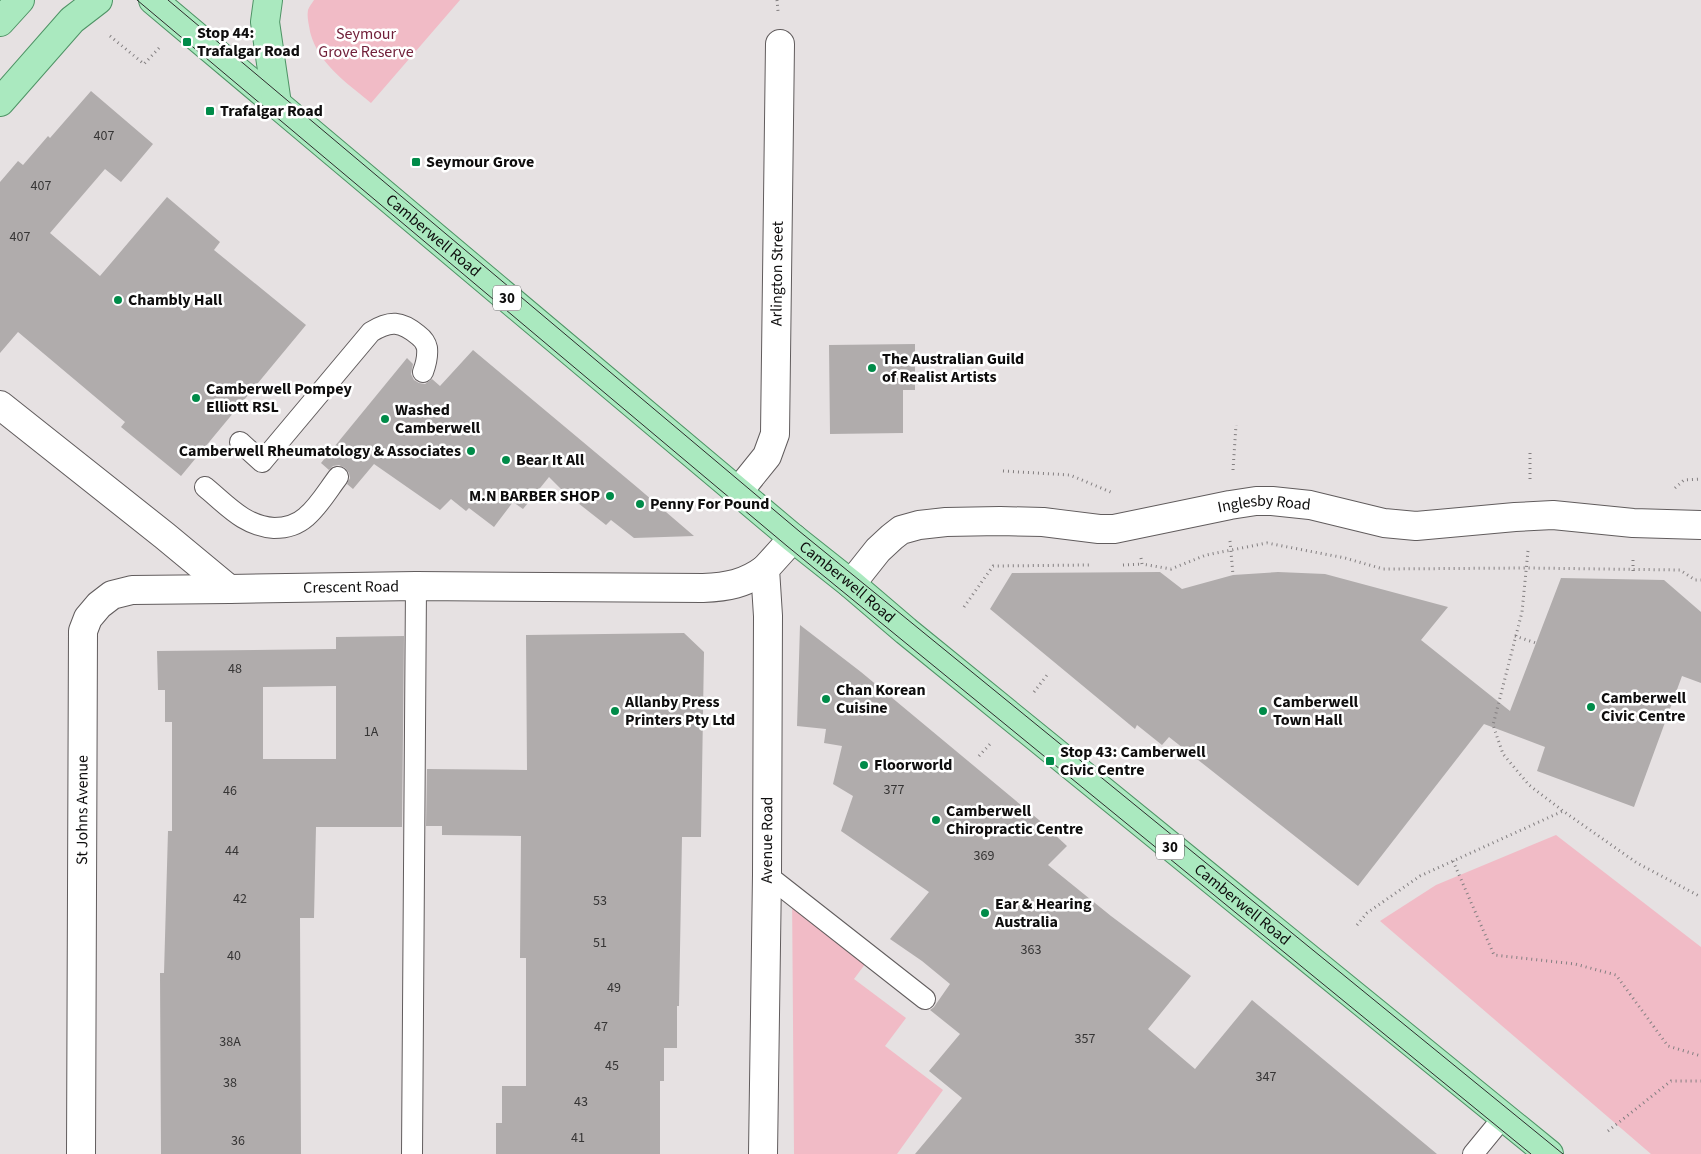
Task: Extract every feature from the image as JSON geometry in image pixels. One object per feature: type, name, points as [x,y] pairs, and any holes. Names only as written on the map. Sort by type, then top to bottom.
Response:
[{"type":"main road","points":[[0,22],[20,0]]},
{"type":"main road","points":[[0,102],[72,20],[98,0]]},
{"type":"main road","name":"Camberwell Road","points":[[154,0],[793,538],[1549,1154]]},
{"type":"main road","points":[[268,0],[265,22],[277,104]]},
{"type":"street","name":"Arlington Street","points":[[738,492],[770,450],[775,434],[780,44]]},
{"type":"street","points":[[0,405],[165,536],[229,590]]},
{"type":"street","name":"Inglesby Road","points":[[851,584],[878,550],[896,534],[912,526],[930,523],[1000,520],[1114,529],[1230,505],[1256,501],[1272,501],[1310,505],[1370,521],[1416,526],[1553,515],[1633,523],[1701,525]]},
{"type":"street","points":[[765,569],[793,538]]},
{"type":"street","name":"Crescent Road","points":[[229,590],[416,586],[716,588],[741,583],[753,578],[765,569]]},
{"type":"street","name":"Avenue Road","points":[[763,1154],[768,616],[765,569]]},
{"type":"street","name":"St Johns Avenue","points":[[81,1154],[83,631],[88,618],[99,605],[112,595],[132,590],[229,590]]},
{"type":"lane","points":[[240,442],[262,462],[371,332],[382,325],[396,323],[408,327],[422,338],[427,346],[427,360],[423,372]]},
{"type":"lane","points":[[205,487],[246,521],[261,527],[282,528],[298,524],[308,516],[338,477]]},
{"type":"lane","points":[[412,1154],[416,586]]},
{"type":"lane","points":[[767,875],[925,998]]},
{"type":"lane","points":[[1473,1154],[1496,1126],[1506,1120]]},
{"type":"path","points":[[72,20],[99,41],[106,33],[144,64],[181,23]]},
{"type":"path","points":[[1531,516],[1528,568],[1522,612],[1493,725],[1503,754],[1529,785],[1563,812],[1637,863],[1701,897]]},
{"type":"path","points":[[1122,565],[1142,564]]},
{"type":"path","points":[[964,607],[994,566],[1093,565]]},
{"type":"path","points":[[1515,636],[1536,643]]},
{"type":"path","points":[[1357,925],[1367,913],[1420,876],[1563,812]]},
{"type":"path","points":[[1453,861],[1494,955],[1575,964],[1616,975],[1668,1046],[1701,1056]]},
{"type":"path","points":[[1608,1131],[1671,1081],[1701,1081]]},
{"type":"green space","name":"Seymour Grove Reserve","points":[[314,0],[460,0],[371,103],[332,70],[317,50],[312,38],[308,16],[308,9]]},
{"type":"green space","points":[[1556,835],[1701,947],[1701,1154],[1651,1154],[1380,921],[1436,885]]},
{"type":"green space","points":[[792,890],[874,952],[854,979],[906,1018],[885,1046],[943,1090],[897,1154],[794,1154]]},
{"type":"building","points":[[91,91],[153,144],[121,182],[105,169],[50,233],[100,276],[167,197],[220,242],[214,250],[306,325],[181,476],[121,427],[125,422],[18,332],[0,353],[0,182],[18,161],[23,165],[48,136],[50,138]]},
{"type":"building","name":"The Australian Guild of Realist Artists","points":[[915,344],[915,390],[903,390],[903,433],[830,434],[829,345]]},
{"type":"building","points":[[473,350],[694,536],[634,538],[611,520],[606,525],[564,492],[549,477],[523,509],[513,502],[494,527],[469,508],[466,511],[451,499],[440,510],[374,464],[353,489],[347,484],[350,478],[345,468],[339,465],[333,466],[329,470],[321,463],[407,358],[413,364],[411,374],[414,380],[425,384],[432,379],[440,386]]},
{"type":"building","name":"Camberwell Town Hall","points":[[1160,572],[1182,589],[1233,575],[1278,572],[1325,574],[1448,607],[1421,640],[1510,711],[1561,578],[1664,580],[1701,612],[1701,683],[1682,676],[1634,807],[1537,771],[1545,747],[1484,724],[1358,886],[1169,737],[1162,745],[1137,725],[1135,729],[990,609],[1012,573]]},
{"type":"building","points":[[800,625],[861,672],[1039,820],[1067,846],[1048,865],[1111,916],[1191,976],[1148,1029],[1195,1069],[1252,1000],[1437,1154],[915,1154],[962,1098],[929,1071],[960,1034],[930,1010],[950,984],[922,961],[890,939],[929,892],[841,831],[853,796],[833,784],[842,746],[824,743],[826,729],[797,726]]},
{"type":"building","points":[[684,633],[704,652],[701,837],[682,837],[677,1048],[664,1048],[664,1081],[660,1081],[660,1154],[496,1154],[496,1123],[502,1123],[502,1086],[526,1086],[526,958],[520,958],[521,836],[442,835],[442,826],[426,826],[427,769],[527,770],[526,635]]},
{"type":"building","points":[[404,636],[402,827],[316,827],[314,918],[300,918],[301,1154],[161,1154],[160,973],[164,973],[168,831],[172,831],[172,722],[165,722],[165,690],[158,690],[157,651],[336,649],[336,637]],"holes":[[[336,686],[336,759],[263,759],[263,687]]]},
{"type":"tram line","points":[[137,0],[787,546],[1531,1154]]},
{"type":"tram line","points":[[168,0],[799,531],[1563,1154]]},
{"type":"place","name":"Stop 44: Trafalgar Road","points":[[187,42]]},
{"type":"place","name":"Trafalgar Road","points":[[210,111]]},
{"type":"place","name":"Seymour Grove","points":[[416,162]]},
{"type":"place","name":"Chambly Hall","points":[[118,300]]},
{"type":"place","name":"The Australian Guild of Realist Artists","points":[[872,368]]},
{"type":"place","name":"Camberwell Pompey Elliott RSL","points":[[196,398]]},
{"type":"place","name":"Washed Camberwell","points":[[385,419]]},
{"type":"place","name":"Camberwell Rheumatology & Associates","points":[[471,451]]},
{"type":"place","name":"Bear It All","points":[[506,460]]},
{"type":"place","name":"M.N BARBER SHOP","points":[[610,496]]},
{"type":"place","name":"Penny For Pound","points":[[640,504]]},
{"type":"place","name":"Chan Korean Cuisine","points":[[826,699]]},
{"type":"place","name":"Camberwell Civic Centre","points":[[1591,707]]},
{"type":"place","name":"Allanby Press Printers Pty Ltd","points":[[615,711]]},
{"type":"place","name":"Camberwell Town Hall","points":[[1263,711]]},
{"type":"place","name":"Stop 43: Camberwell Civic Centre","points":[[1050,761]]},
{"type":"place","name":"Floorworld","points":[[864,765]]},
{"type":"place","name":"Camberwell Chiropractic Centre","points":[[936,820]]},
{"type":"place","name":"Ear & Hearing Australia","points":[[985,913]]}]
